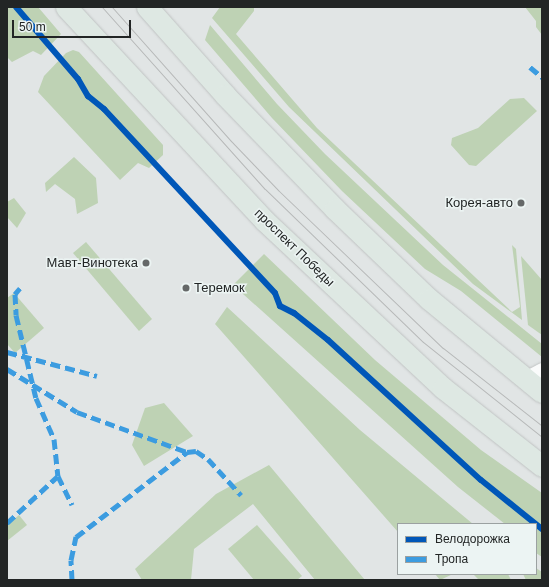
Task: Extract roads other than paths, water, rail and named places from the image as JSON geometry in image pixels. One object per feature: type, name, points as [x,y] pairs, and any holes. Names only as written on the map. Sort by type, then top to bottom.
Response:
[{"type":"main road","name":"проспект Победы","points":[[66,7],[265,221],[443,388],[542,466]]},
{"type":"main road","points":[[147,7],[225,95],[330,203],[429,299],[534,374],[542,392]]},
{"type":"tram line","points":[[102,7],[265,189],[423,342],[542,437]]},
{"type":"tram line","points":[[112,7],[231,141],[279,191],[443,348],[542,426]]},
{"type":"place","name":"Корея-авто","points":[[521,203]]},
{"type":"place","name":"Мавт-Винотека","points":[[146,263]]},
{"type":"place","name":"Теремок","points":[[186,288]]}]
